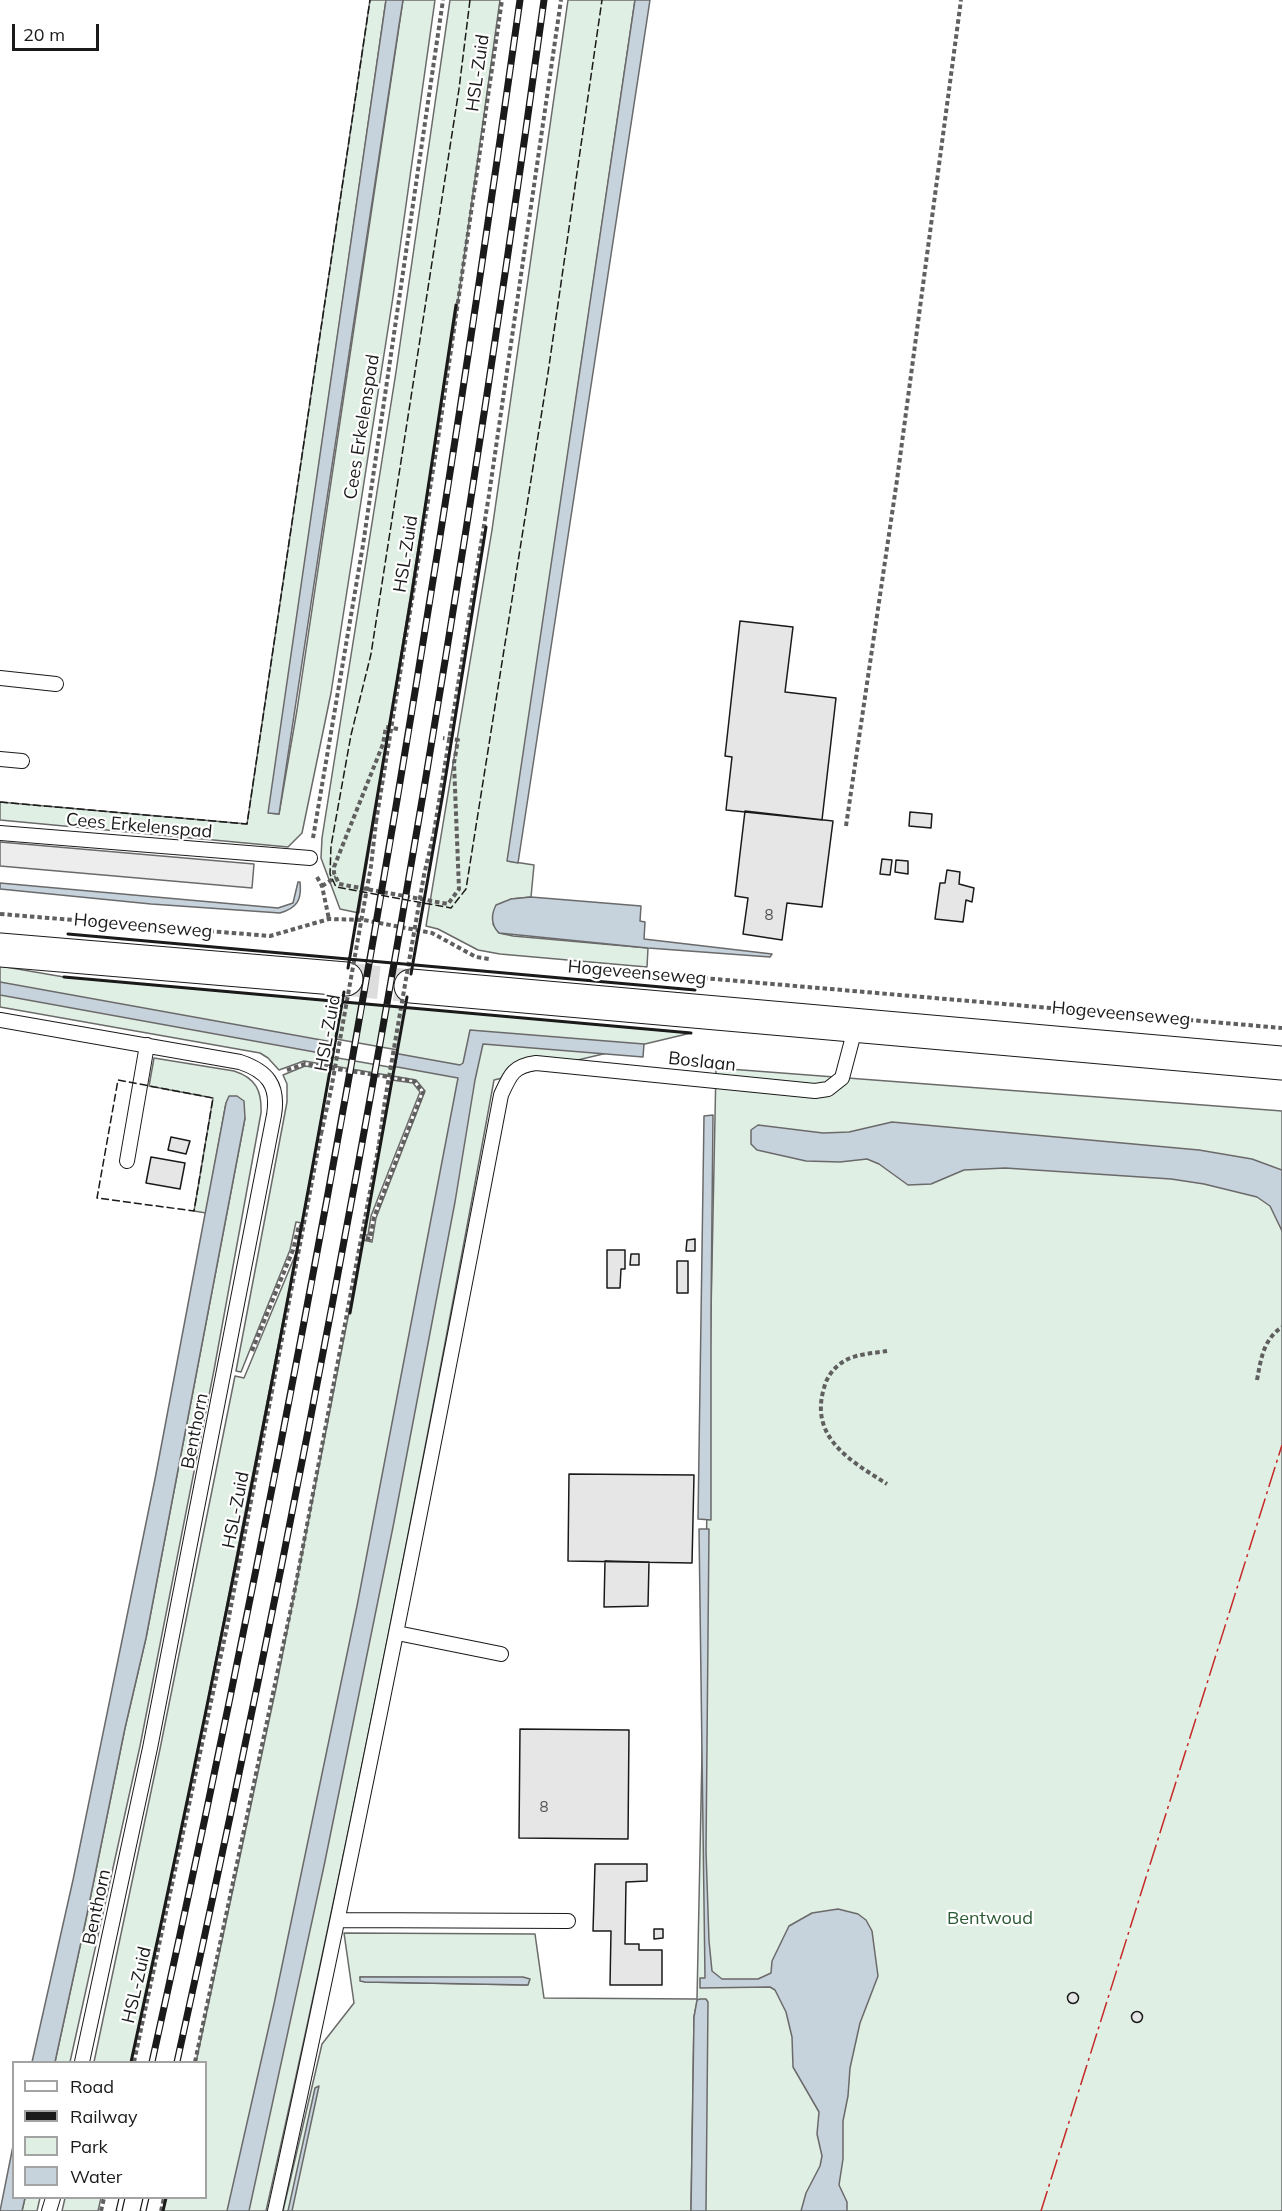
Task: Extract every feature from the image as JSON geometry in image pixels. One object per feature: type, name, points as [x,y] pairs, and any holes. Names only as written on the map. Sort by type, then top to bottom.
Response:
[{"type":"main road","name":"Hogeveenseweg","points":[[0,950],[346,979]]},
{"type":"main road","name":"Hogeveenseweg","points":[[411,986],[1282,1063]]},
{"type":"lane","points":[[0,678],[56,684]]},
{"type":"lane","points":[[0,759],[22,761]]},
{"type":"lane","name":"Cees Erkelenspad","points":[[0,833],[310,858]]},
{"type":"lane","points":[[0,1020],[240,1062],[253,1066],[268,1077]]},
{"type":"lane","name":"Boslaan","points":[[397,1633],[501,1095],[516,1069],[523,1065],[536,1064],[815,1091],[828,1089],[842,1078],[856,1025]]},
{"type":"lane","points":[[127,1161],[147,1046]]},
{"type":"lane","name":"Benthorn","points":[[82,2061],[150,1748],[274,1115],[275,1096],[268,1077]]},
{"type":"lane","points":[[274,2211],[338,1920],[397,1633],[501,1654]]},
{"type":"lane","points":[[338,1920],[568,1921]]},
{"type":"path","name":"Cees Erkelenspad","points":[[310,858],[381,423],[442,0]]},
{"type":"path","name":"HSL-Zuid","points":[[134,2061],[227,1627],[331,1090],[371,866],[376,822],[438,439],[502,0]]},
{"type":"path","points":[[195,2061],[294,1594],[379,1144],[449,739],[515,323],[561,0]]},
{"type":"path","points":[[846,825],[899,469],[961,0]]},
{"type":"path","points":[[398,729],[386,727],[383,744],[334,867],[336,877],[339,884],[448,904],[459,889],[454,764],[458,740],[443,738]]},
{"type":"path","points":[[310,858],[314,873],[322,886],[329,919]]},
{"type":"path","points":[[322,886],[336,877]]},
{"type":"path","name":"Hogeveenseweg","points":[[0,914],[270,936],[329,919],[364,920],[432,933],[476,957],[496,960]]},
{"type":"path","name":"Hogeveenseweg","points":[[693,977],[1282,1028]]},
{"type":"path","points":[[268,1077],[305,1064],[414,1082],[423,1092],[374,1217],[370,1239],[362,1237]]},
{"type":"path","points":[[250,1354],[293,1250],[298,1226],[304,1227]]},
{"type":"path","points":[[1257,1380],[1264,1349],[1272,1334],[1282,1327]]},
{"type":"path","points":[[887,1351],[848,1358],[835,1368],[826,1382],[820,1400],[820,1418],[827,1435],[852,1461],[887,1484]]},
{"type":"green space","points":[[370,0],[386,0],[269,813],[279,814],[297,710],[403,0],[435,0],[393,297],[331,693],[302,833],[288,847],[0,820],[0,802],[247,824]]},
{"type":"green space","points":[[450,0],[500,0],[457,308],[359,913],[340,909],[321,858],[322,838],[396,372]]},
{"type":"green space","points":[[568,0],[635,0],[508,861],[534,865],[531,897],[511,899],[493,924],[499,933],[513,936],[648,948],[647,967],[478,950],[438,929],[426,926],[492,530]]},
{"type":"green space","points":[[0,966],[64,977],[691,1033],[494,1080],[386,1647],[328,1929],[266,2211],[163,2211],[166,2199],[207,2199],[207,2061],[196,2061],[276,1688],[363,1240],[372,1242],[376,1218],[425,1091],[416,1080],[304,1061],[279,1070],[260,1053],[0,1007]]},
{"type":"green space","points":[[154,1058],[234,1071],[248,1077],[256,1086],[259,1092],[261,1113],[214,1370],[140,1746],[70,2061],[55,2061],[146,1638],[245,1118],[226,1103],[206,1213],[194,1211],[213,1098],[149,1086]]},
{"type":"green space","points":[[305,1066],[330,1070],[302,1223],[296,1222],[290,1250],[241,1372],[236,1371],[287,1102],[287,1084],[283,1075]]},
{"type":"green space","name":"Bentwoud","points":[[716,1068],[1282,1111],[1282,2211],[693,2211],[697,2002],[694,2017],[691,2211],[283,2211],[322,2044],[354,2003],[344,1933],[535,1934],[544,1998],[697,1999]],"holes":[[[360,1977],[529,1980],[527,1985],[365,1982]]]},
{"type":"green space","points":[[392,1080],[413,1083],[420,1092],[371,1216],[368,1235],[364,1235]]},
{"type":"green space","points":[[297,1251],[191,1785],[131,2061],[94,2061],[235,1376],[244,1378]]},
{"type":"green space","points":[[25,2199],[40,2199],[37,2211],[22,2211]]},
{"type":"green space","points":[[65,2199],[101,2199],[98,2211],[62,2211]]},
{"type":"shaded area","points":[[0,842],[254,864],[252,888],[0,866]]},
{"type":"water","points":[[386,0],[403,0],[279,814],[268,813]]},
{"type":"water","points":[[635,0],[650,0],[518,863],[507,861]]},
{"type":"water","points":[[298,882],[300,882],[300,888],[297,902],[291,909],[280,913],[151,904],[0,889],[0,883],[278,908],[293,903]]},
{"type":"water","points":[[531,897],[641,906],[640,921],[645,922],[644,939],[772,954],[770,957],[648,948],[499,933],[494,927],[493,920],[496,905],[511,899]]},
{"type":"water","points":[[0,982],[460,1065],[463,1063],[470,1030],[644,1044],[643,1057],[483,1044],[393,1527],[324,1866],[249,2211],[227,2211],[274,2004],[357,1606],[458,1078],[0,995]]},
{"type":"water","points":[[229,1096],[237,1096],[244,1101],[245,1118],[146,1638],[55,2061],[32,2061],[73,1880],[155,1479]]},
{"type":"water","points":[[713,1115],[711,1520],[698,1519],[704,1116]]},
{"type":"water","points":[[892,1122],[1199,1150],[1252,1159],[1282,1170],[1282,1231],[1270,1206],[1257,1197],[1204,1184],[1171,1179],[1005,1168],[964,1170],[931,1184],[908,1185],[879,1164],[867,1159],[840,1162],[806,1161],[757,1150],[751,1144],[751,1130],[758,1125],[823,1133],[849,1132]]},
{"type":"water","points":[[699,1529],[709,1529],[706,1851],[712,1971],[722,1979],[758,1979],[771,1973],[772,1961],[789,1926],[812,1913],[838,1909],[858,1914],[866,1920],[872,1931],[878,1976],[860,2023],[850,2068],[843,2121],[843,2159],[839,2185],[847,2202],[847,2211],[801,2211],[822,2156],[817,2134],[819,2112],[793,2067],[792,2037],[786,2012],[775,1990],[770,1987],[700,1988],[700,1978],[705,1978]]},
{"type":"water","points":[[360,1977],[523,1977],[530,1979],[528,1985],[365,1982],[360,1981]]},
{"type":"water","points":[[706,1999],[708,2002],[706,2211],[691,2211],[694,2017],[697,2000]]},
{"type":"water","points":[[319,2086],[292,2211],[288,2211],[315,2088]]},
{"type":"water","points":[[12,2151],[12,2199],[25,2199],[22,2211],[0,2211]]},
{"type":"pier","points":[[336,1039],[398,1050],[395,1068],[332,1057]]},
{"type":"building","points":[[740,621],[793,627],[785,692],[836,698],[822,820],[726,810],[732,757],[725,756]]},
{"type":"building","points":[[745,811],[833,821],[822,907],[787,903],[782,940],[743,934],[748,898],[735,896]]},
{"type":"building","points":[[910,812],[932,814],[931,828],[909,826]]},
{"type":"building","points":[[882,859],[892,860],[890,875],[880,874]]},
{"type":"building","points":[[896,860],[908,861],[908,874],[895,872]]},
{"type":"building","points":[[947,870],[960,872],[959,884],[974,888],[972,902],[966,900],[963,922],[935,919],[940,883],[945,883]]},
{"type":"building","points":[[171,1137],[190,1141],[186,1154],[168,1150]]},
{"type":"building","points":[[151,1157],[185,1163],[180,1189],[146,1183]]},
{"type":"building","points":[[695,1239],[695,1251],[686,1251],[687,1240]]},
{"type":"building","points":[[607,1250],[625,1250],[625,1269],[621,1269],[620,1288],[607,1288]]},
{"type":"building","points":[[631,1254],[639,1254],[639,1265],[630,1265]]},
{"type":"building","points":[[677,1261],[688,1261],[688,1293],[677,1293]]},
{"type":"building","points":[[569,1474],[694,1475],[692,1563],[568,1561]]},
{"type":"building","points":[[605,1561],[649,1562],[648,1606],[604,1607]]},
{"type":"building","points":[[520,1729],[629,1730],[628,1839],[519,1838]]},
{"type":"building","points":[[595,1864],[647,1864],[647,1881],[626,1882],[625,1944],[639,1944],[639,1950],[662,1950],[662,1985],[610,1985],[611,1931],[593,1931]]},
{"type":"building","points":[[654,1929],[663,1929],[663,1938],[654,1939]]},
{"type":"building","points":[[1073,1992],[1079,1998],[1073,2004],[1067,1998]]},
{"type":"building","points":[[1137,2011],[1143,2017],[1137,2023],[1131,2017]]},
{"type":"tunnel","points":[[346,979],[411,986]]},
{"type":"railway","points":[[152,2061],[260,1550],[357,1035],[443,518],[520,0]]},
{"type":"railway","points":[[177,2061],[285,1550],[382,1035],[468,518],[544,0]]},
{"type":"railway","points":[[119,2211],[122,2199]]},
{"type":"railway","points":[[143,2211],[146,2199]]},
{"type":"fence","points":[[0,802],[247,824],[370,0]]},
{"type":"fence","points":[[470,0],[459,89],[371,654],[351,735],[331,846],[330,874],[336,887],[451,908],[466,889],[548,373],[602,0]]},
{"type":"fence","points":[[118,1080],[213,1098],[194,1211],[97,1198],[118,1080]]},
{"type":"wall","points":[[348,968],[412,593],[456,305]]},
{"type":"wall","points":[[411,974],[486,527]]},
{"type":"wall","points":[[68,934],[695,990]]},
{"type":"wall","points":[[64,977],[691,1033]]},
{"type":"wall","points":[[131,2061],[243,1528],[344,992]]},
{"type":"wall","points":[[350,1313],[407,997]]},
{"type":"wall","points":[[163,2211],[166,2199]]},
{"type":"power","points":[[1041,2211],[1282,1445]]}]
